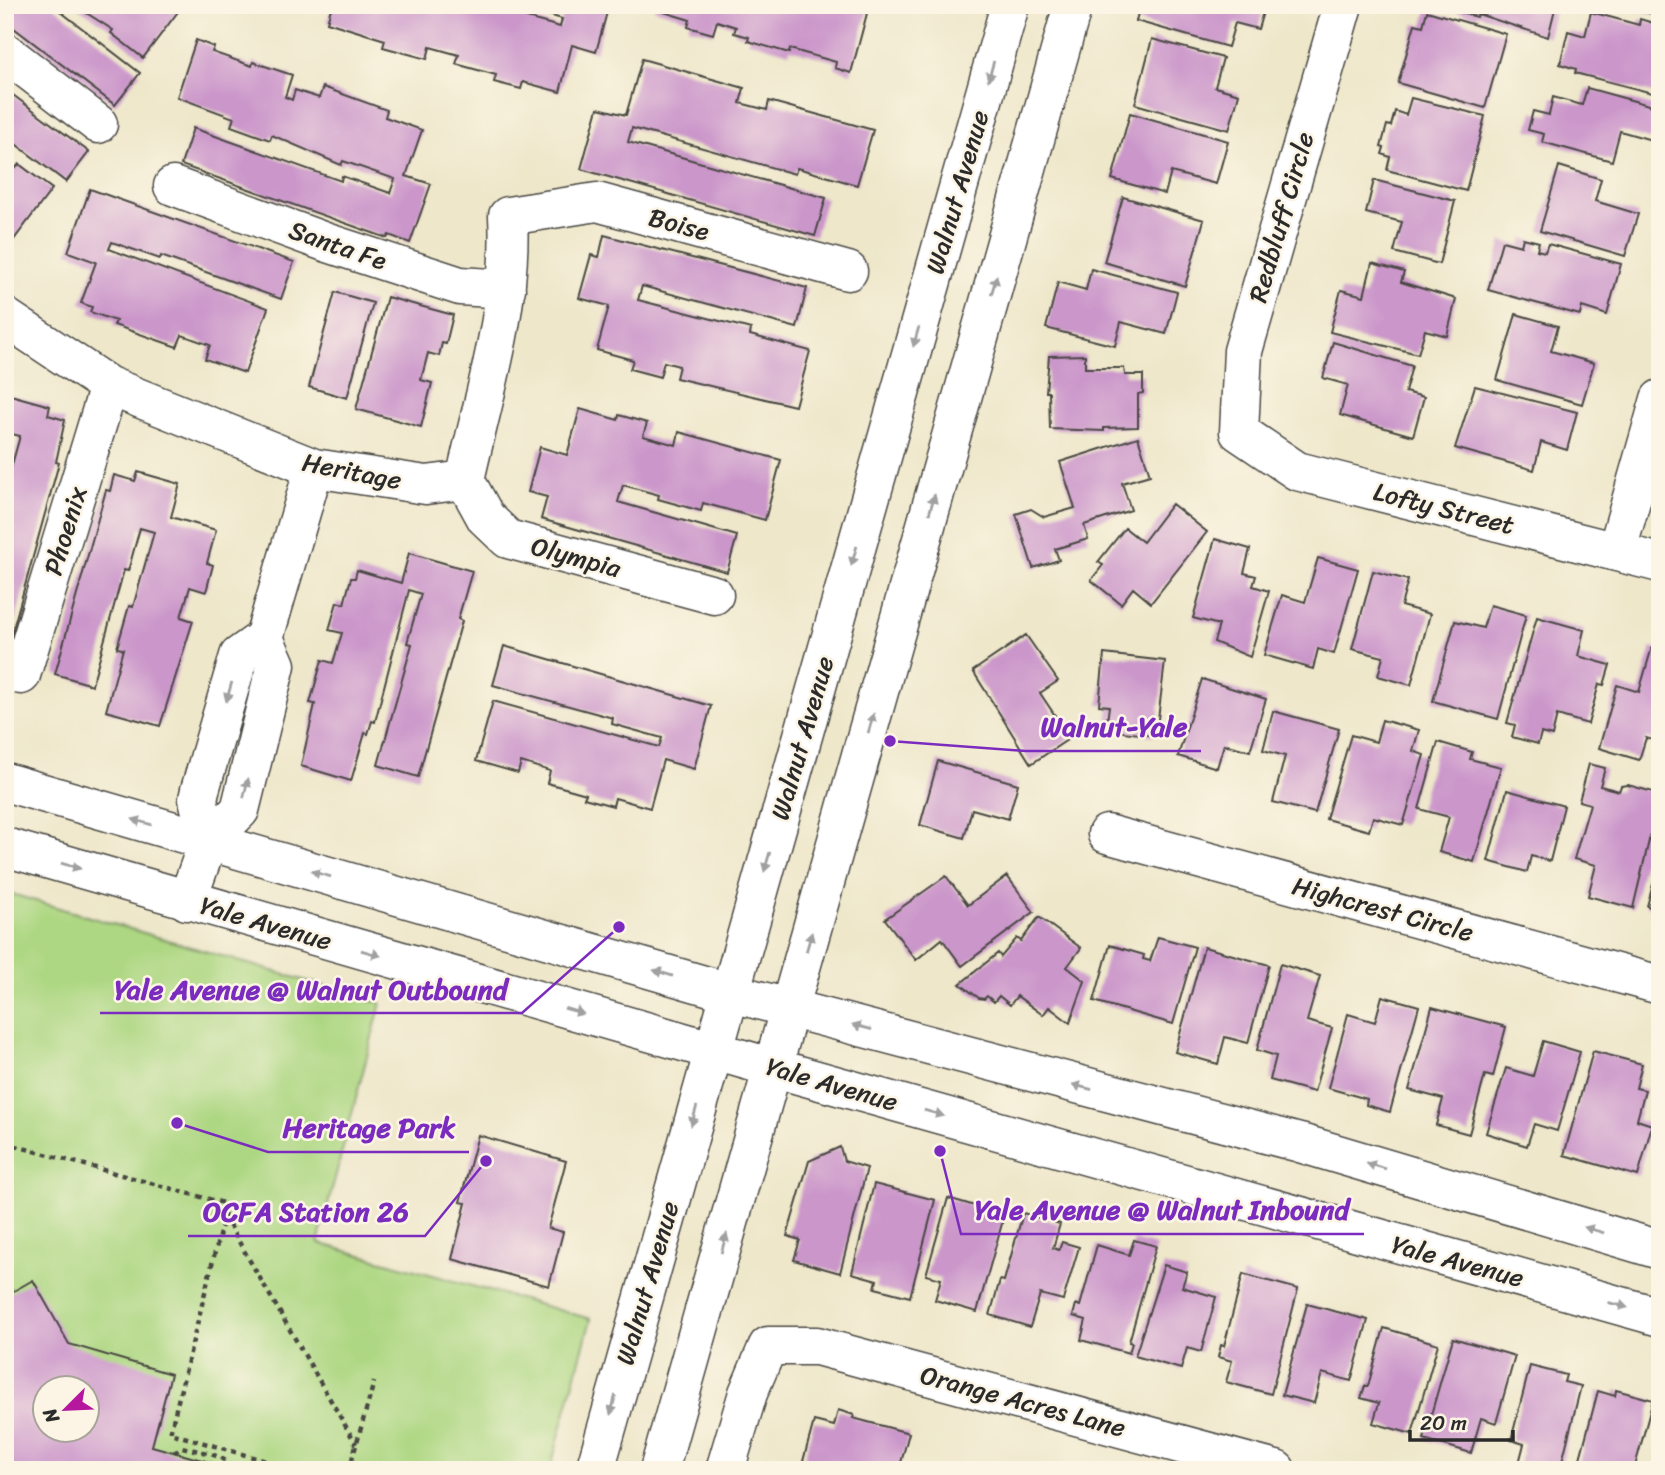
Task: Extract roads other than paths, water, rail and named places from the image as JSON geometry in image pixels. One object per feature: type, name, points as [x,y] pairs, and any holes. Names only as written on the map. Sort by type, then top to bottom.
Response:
[{"type":"main road","name":"Walnut Avenue","points":[[595,1470],[1010,5]]},
{"type":"main road","points":[[659,1470],[1073,5]]},
{"type":"main road","name":"Redbluff Circle","points":[[1239,432],[1243,351],[1343,5]]},
{"type":"main road","points":[[5,52],[97,124]]},
{"type":"main road","name":"Santa Fe","points":[[173,186],[325,242],[460,286],[506,289]]},
{"type":"main road","name":"Boise","points":[[506,289],[510,249],[508,216],[597,202],[848,271]]},
{"type":"main road","points":[[465,480],[506,289]]},
{"type":"main road","name":"Heritage","points":[[5,317],[109,386],[314,468],[426,485],[465,480]]},
{"type":"main road","name":"Phoenix","points":[[21,676],[109,386]]},
{"type":"main road","points":[[1617,550],[1660,399]]},
{"type":"main road","name":"Lofty Street","points":[[1239,432],[1297,471],[1660,563]]},
{"type":"main road","points":[[187,901],[208,842],[240,810],[276,665],[264,638],[314,468]]},
{"type":"main road","name":"Olympia","points":[[465,480],[486,518],[508,538],[714,595]]},
{"type":"main road","points":[[5,782],[729,992],[1300,1143],[1660,1250]]},
{"type":"main road","name":"Highcrest Circle","points":[[1107,834],[1660,985]]},
{"type":"main road","name":"Yale Avenue","points":[[5,847],[774,1068],[1660,1317]]},
{"type":"main road","name":"Orange Acres Lane","points":[[725,1470],[748,1393],[768,1346],[817,1346],[1179,1457],[1276,1470]]},
{"type":"place","name":"Walnut-Yale","points":[[890,741]]},
{"type":"place","name":"Yale Avenue @ Walnut Outbound","points":[[619,927]]},
{"type":"place","name":"Heritage Park","points":[[177,1123]]},
{"type":"place","name":"Yale Avenue @ Walnut Inbound","points":[[940,1151]]},
{"type":"place","name":"OCFA Station 26","points":[[486,1161]]}]
